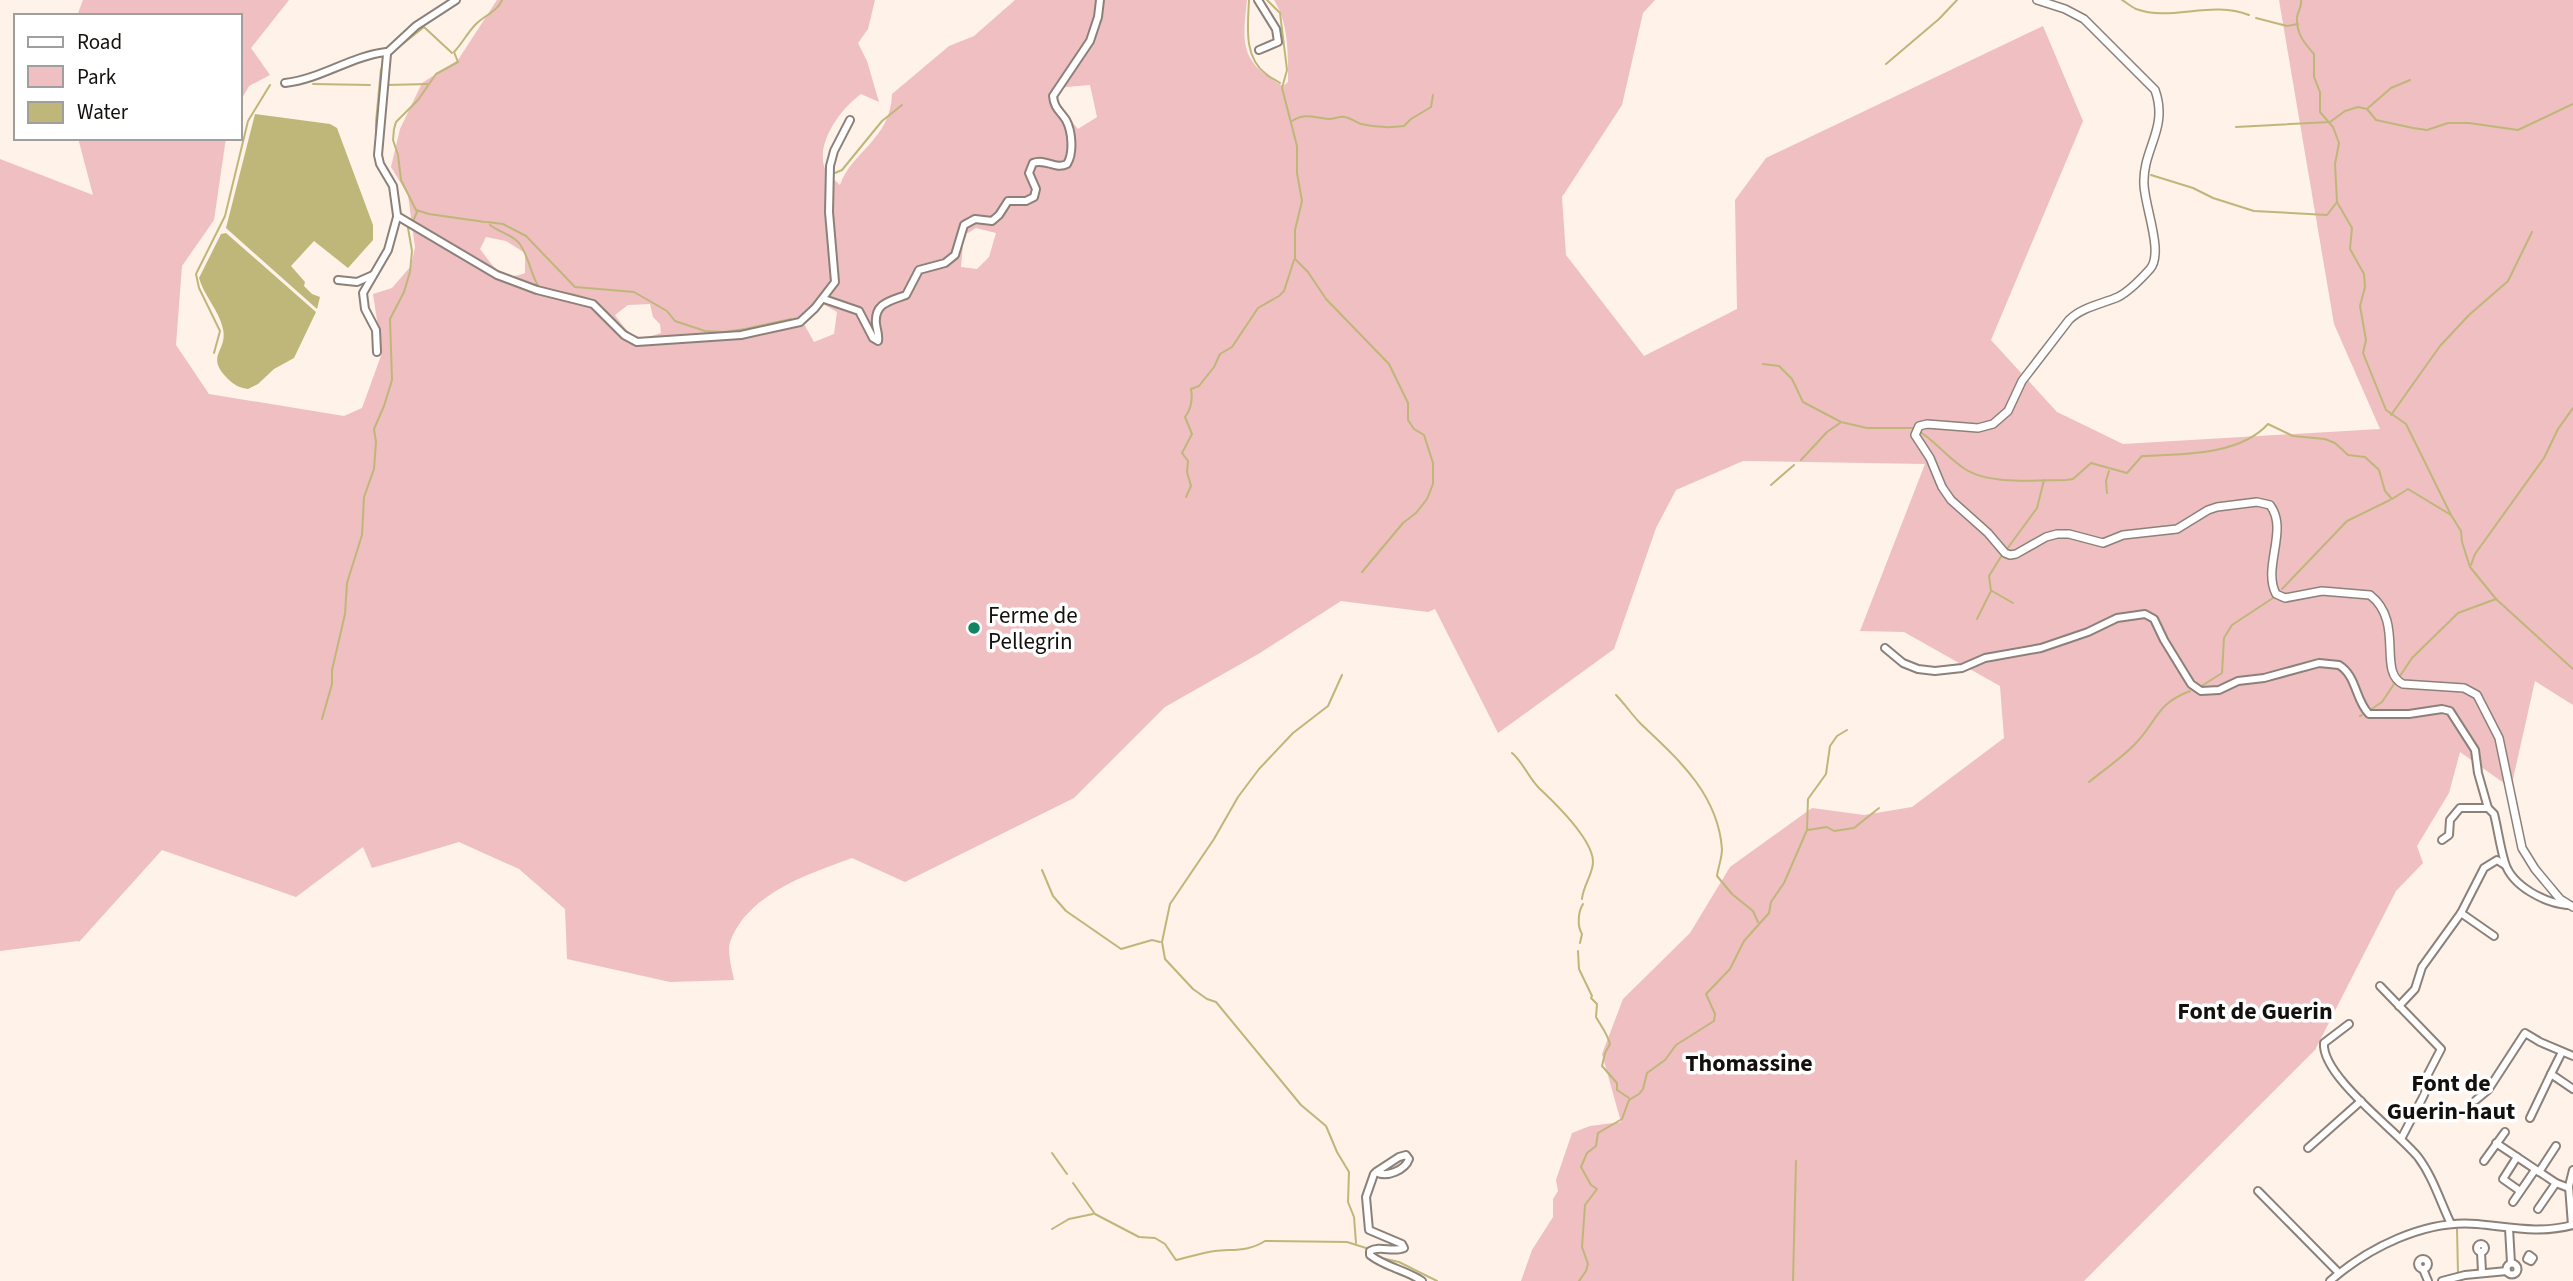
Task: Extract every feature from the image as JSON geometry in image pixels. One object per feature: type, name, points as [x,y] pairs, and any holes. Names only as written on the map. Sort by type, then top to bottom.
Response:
[{"type":"street","points":[[285,83],[373,54],[388,52],[416,26],[456,0]]},
{"type":"street","points":[[824,299],[859,311],[874,340],[878,341],[876,320],[880,308],[888,300],[906,295],[919,270],[945,263],[955,256],[966,223],[979,219],[992,221],[1009,201],[1026,201],[1034,197],[1037,191],[1028,173],[1033,163],[1042,161],[1059,166],[1067,164],[1071,153],[1069,130],[1065,118],[1055,107],[1053,96],[1090,41],[1100,0]]},
{"type":"street","points":[[1258,0],[1276,29],[1278,41],[1259,50]]},
{"type":"street","points":[[2037,0],[2065,9],[2084,19],[2101,33],[2155,90],[2159,100],[2159,129],[2143,172],[2147,213],[2157,248],[2155,261],[2125,293],[2073,316],[2022,381],[2008,411],[1993,424],[1978,428],[1923,424],[1916,430],[1915,435],[1930,458],[1942,487],[1963,513],[2010,555],[2057,534],[2069,534],[2103,543],[2123,535],[2177,529],[2217,507],[2257,502],[2270,505],[2277,521],[2273,583],[2276,594],[2286,598],[2322,591],[2370,595],[2383,609],[2390,626],[2391,672],[2397,681],[2403,684],[2464,688],[2477,695],[2499,738],[2522,848],[2535,869],[2570,906]]},
{"type":"street","points":[[377,352],[376,332],[365,310],[363,295],[390,246],[398,217],[394,188],[380,164],[378,155],[388,52]]},
{"type":"street","points":[[398,217],[497,275],[537,290],[593,304],[624,335],[637,342],[730,337],[786,326],[802,321],[833,287],[835,278],[829,212],[830,166],[834,151],[850,120]]},
{"type":"street","points":[[338,280],[357,282],[374,274]]},
{"type":"street","points":[[1885,648],[1908,667],[1935,671],[1962,668],[1985,658],[2041,648],[2088,632],[2117,618],[2145,614],[2154,619],[2191,684],[2201,691],[2219,690],[2238,681],[2264,678],[2306,666],[2335,664],[2345,669],[2350,676],[2369,714],[2409,714],[2442,709],[2450,711],[2475,750],[2478,774],[2488,808],[2494,814],[2505,865]]},
{"type":"street","points":[[2442,840],[2451,832],[2449,820],[2458,809],[2488,808]]},
{"type":"street","points":[[2399,1006],[2415,989],[2422,967],[2461,913],[2488,863],[2499,860],[2526,888],[2549,903],[2570,906]]},
{"type":"street","points":[[2461,913],[2494,936]]},
{"type":"street","points":[[2380,986],[2437,1043],[2441,1051],[2430,1071],[2427,1088],[2401,1139]]},
{"type":"street","points":[[2349,1024],[2328,1038],[2323,1048],[2333,1070],[2427,1169],[2451,1224]]},
{"type":"street","points":[[2476,1100],[2488,1090],[2525,1033],[2573,1056]]},
{"type":"street","points":[[2530,1118],[2562,1052]]},
{"type":"street","points":[[2552,1074],[2573,1089]]},
{"type":"street","points":[[2308,1147],[2361,1101]]},
{"type":"street","points":[[2484,1161],[2505,1132]]},
{"type":"street","points":[[2496,1143],[2556,1183],[2569,1188]]},
{"type":"street","points":[[2513,1202],[2556,1146]]},
{"type":"street","points":[[1376,1172],[1388,1175],[1406,1165],[1409,1159],[1401,1156],[1376,1172],[1366,1196],[1368,1228],[1404,1247],[1397,1250],[1374,1248],[1370,1250],[1370,1255],[1392,1267],[1409,1272],[1422,1281]]},
{"type":"street","points":[[2517,1157],[2503,1179],[2520,1191]]},
{"type":"street","points":[[2330,1281],[2395,1240],[2451,1224],[2539,1230],[2572,1225],[2569,1188],[2573,1170]]},
{"type":"street","points":[[2538,1209],[2556,1183]]},
{"type":"street","points":[[2258,1191],[2339,1273]]},
{"type":"street","points":[[2510,1228],[2514,1268],[2519,1281]]},
{"type":"street","points":[[2481,1252],[2482,1272]]},
{"type":"street","points":[[2442,1281],[2482,1272],[2507,1271],[2507,1266],[2514,1268],[2529,1261]]},
{"type":"street","points":[[2423,1269],[2428,1281]]},
{"type":"green space","points":[[83,0],[289,0],[251,48],[270,75],[249,86],[242,98],[242,14],[78,14]]},
{"type":"green space","points":[[497,0],[875,0],[868,29],[858,43],[867,61],[879,102],[861,94],[830,129],[823,152],[823,163],[827,173],[840,185],[853,163],[885,122],[892,94],[949,46],[974,36],[1015,0],[1247,0],[1244,29],[1247,51],[1259,69],[1283,86],[1288,82],[1287,40],[1283,19],[1274,0],[1655,0],[1643,13],[1622,105],[1562,197],[1566,255],[1644,356],[1737,309],[1735,200],[1766,158],[2043,26],[2083,121],[1991,340],[2057,412],[2123,444],[2380,429],[2334,324],[2279,0],[2573,0],[2573,705],[2535,681],[2511,788],[2460,752],[2449,793],[2417,846],[2423,863],[2396,891],[2315,1050],[2084,1281],[1521,1281],[1532,1250],[1553,1217],[1553,1199],[1558,1191],[1556,1180],[1572,1133],[1590,1126],[1621,1122],[1602,1054],[1623,999],[1690,933],[1730,867],[1812,808],[1864,815],[1912,807],[2004,738],[2000,686],[1904,632],[1860,631],[1925,464],[1743,461],[1676,490],[1656,528],[1614,649],[1498,733],[1435,609],[1428,612],[1341,601],[1260,653],[1165,707],[1074,798],[905,882],[852,858],[781,888],[750,911],[738,925],[729,946],[734,980],[670,982],[567,959],[565,909],[519,869],[459,842],[372,868],[363,847],[296,897],[162,850],[79,942],[0,951],[0,159],[93,195],[79,140],[226,140],[214,220],[182,266],[176,345],[209,394],[344,416],[362,408],[382,353],[373,294],[392,288],[411,266],[415,247],[408,195],[391,167],[400,129],[422,83],[458,60]],"holes":[[[1090,85],[1097,117],[1078,129],[1059,107],[1058,91],[1066,87]],[[976,228],[996,233],[989,257],[977,269],[961,267],[964,232],[968,233]],[[486,237],[506,241],[525,253],[525,273],[510,276],[494,267],[480,249]],[[650,304],[653,317],[660,324],[661,333],[639,337],[625,328],[615,315],[628,305]],[[823,304],[837,312],[834,334],[814,342],[804,324]]]},
{"type":"water","points":[[255,114],[330,124],[337,128],[373,225],[373,240],[348,268],[314,241],[291,266],[305,282],[304,286],[320,297],[317,309],[226,228]]},
{"type":"water","points":[[226,233],[316,312],[294,358],[248,389],[237,386],[221,371],[217,359],[223,343],[223,329],[199,278],[221,234]]},
{"type":"waterway","points":[[413,221],[417,212],[401,180],[393,140],[396,122],[418,100],[436,74],[458,62],[454,52],[473,27],[497,8],[502,0]]},
{"type":"waterway","points":[[1249,0],[1250,50],[1259,67],[1280,83]]},
{"type":"waterway","points":[[1267,0],[1280,13],[1287,70],[1282,88],[1297,146],[1297,173],[1302,201],[1295,230],[1295,259],[1308,272],[1326,299],[1389,364],[1408,403],[1408,420],[1414,429],[1424,435],[1433,463],[1433,484],[1427,499],[1362,572]]},
{"type":"waterway","points":[[1886,64],[1957,0]]},
{"type":"waterway","points":[[2122,0],[2136,9],[2149,12],[2220,10],[2249,15]]},
{"type":"waterway","points":[[2301,0],[2297,17],[2299,33],[2314,54],[2314,77],[2320,92],[2320,112],[2333,127],[2339,143],[2335,164],[2337,202],[2352,228],[2350,249],[2364,274],[2365,287],[2360,306],[2366,340],[2363,353],[2386,410],[2406,424],[2461,531],[2470,567],[2496,599],[2573,669]]},
{"type":"waterway","points":[[2256,18],[2287,26],[2298,24]]},
{"type":"waterway","points":[[395,50],[424,27],[452,53]]},
{"type":"waterway","points":[[376,163],[376,122],[381,69]]},
{"type":"waterway","points":[[2368,108],[2391,88],[2410,80]]},
{"type":"waterway","points":[[313,84],[370,85]]},
{"type":"waterway","points":[[387,85],[428,84]]},
{"type":"waterway","points":[[214,353],[220,331],[199,288],[196,274],[225,216],[248,121],[270,85]]},
{"type":"waterway","points":[[1292,121],[1306,116],[1329,119],[1343,117],[1371,126],[1404,126],[1431,107],[1433,95]]},
{"type":"waterway","points":[[2236,127],[2330,122],[2345,111],[2358,107],[2367,109],[2376,120],[2413,128],[2427,130],[2448,123],[2469,123],[2518,130],[2573,104]]},
{"type":"waterway","points":[[835,173],[842,170],[882,121],[902,105]]},
{"type":"waterway","points":[[2151,175],[2254,211],[2327,215],[2337,202]]},
{"type":"waterway","points":[[416,210],[485,222]]},
{"type":"waterway","points":[[487,222],[503,224],[526,236],[575,287],[634,292],[667,311],[675,321],[705,331],[724,332],[791,319]]},
{"type":"waterway","points":[[490,225],[519,243],[540,288]]},
{"type":"waterway","points":[[322,719],[332,684],[332,670],[345,614],[347,583],[362,535],[364,497],[374,469],[374,429],[392,380],[390,319],[404,292],[410,272],[412,251],[408,228]]},
{"type":"waterway","points":[[2391,415],[2440,346],[2469,315],[2508,281],[2532,232]]},
{"type":"waterway","points":[[1186,497],[1191,486],[1187,472],[1188,461],[1182,453],[1192,434],[1185,417],[1191,404],[1191,389],[1199,386],[1214,367],[1220,354],[1232,347],[1258,308],[1284,291],[1294,260]]},
{"type":"waterway","points":[[549,290],[591,300],[612,318]]},
{"type":"waterway","points":[[1763,364],[1779,366],[1792,379],[1803,402],[1841,422],[1867,428],[1914,428]]},
{"type":"waterway","points":[[2471,565],[2475,554],[2544,458],[2558,429],[2573,408]]},
{"type":"waterway","points":[[1801,460],[1827,432],[1840,423]]},
{"type":"waterway","points":[[1919,431],[1959,465],[1975,474],[2000,480],[2041,481],[2073,479],[2091,463],[2127,473],[2142,456],[2226,448],[2242,442],[2268,424],[2293,436],[2325,439],[2335,443],[2348,455],[2365,457],[2379,470],[2385,491],[2392,499],[2408,489],[2451,515]]},
{"type":"waterway","points":[[1771,485],[1794,465]]},
{"type":"waterway","points":[[2107,493],[2109,471]]},
{"type":"waterway","points":[[2007,549],[2037,508],[2044,480]]},
{"type":"waterway","points":[[2282,589],[2347,521],[2390,500]]},
{"type":"waterway","points":[[1977,619],[1991,591],[1989,576],[2002,555]]},
{"type":"waterway","points":[[1992,591],[2013,603]]},
{"type":"waterway","points":[[2200,687],[2222,673],[2224,638],[2232,625],[2276,596]]},
{"type":"waterway","points":[[2400,676],[2412,658],[2458,613],[2496,599]]},
{"type":"waterway","points":[[1342,675],[1328,706],[1293,733],[1259,769],[1238,797],[1214,839],[1170,904],[1162,942],[1165,959],[1193,989],[1216,1002],[1301,1105],[1326,1126],[1349,1172],[1348,1202],[1354,1217],[1356,1243]]},
{"type":"waterway","points":[[2370,710],[2382,702],[2394,684]]},
{"type":"waterway","points":[[2089,782],[2131,748],[2170,701],[2190,691]]},
{"type":"waterway","points":[[1616,695],[1694,779],[1713,811],[1719,829],[1722,849],[1717,876],[1732,894],[1753,911],[1758,922]]},
{"type":"waterway","points":[[1579,1281],[1588,1264],[1582,1247],[1585,1205],[1597,1189],[1591,1185],[1581,1167],[1587,1153],[1596,1146],[1598,1133],[1622,1119],[1629,1100],[1643,1089],[1647,1073],[1665,1060],[1676,1045],[1714,1021],[1715,1014],[1706,994],[1730,969],[1744,941],[1769,913],[1771,902],[1784,883],[1807,830],[1808,799],[1826,774],[1830,746],[1837,736],[1847,730]]},
{"type":"waterway","points":[[1512,753],[1535,784],[1572,822],[1587,843],[1593,862],[1582,899]]},
{"type":"waterway","points":[[1808,830],[1827,827],[1834,831],[1854,828],[1879,808]]},
{"type":"waterway","points":[[1042,870],[1053,896],[1066,911],[1121,949],[1152,940],[1160,942]]},
{"type":"waterway","points":[[1580,943],[1582,934],[1579,919],[1583,904]]},
{"type":"waterway","points":[[1578,951],[1579,969],[1591,998],[1597,1004],[1596,1017],[1610,1044],[1602,1066],[1617,1083],[1617,1090],[1629,1098]]},
{"type":"waterway","points":[[1052,1153],[1067,1174]]},
{"type":"waterway","points":[[1793,1281],[1796,1161]]},
{"type":"waterway","points":[[1073,1183],[1095,1214],[1139,1237],[1155,1238],[1165,1244],[1176,1260],[1215,1251],[1246,1248],[1265,1241],[1347,1242],[1366,1248]]},
{"type":"waterway","points":[[1052,1229],[1069,1219],[1093,1214]]},
{"type":"waterway","points":[[2457,1229],[2458,1273]]},
{"type":"waterway","points":[[1377,1257],[1399,1262],[1437,1281]]},
{"type":"place","name":"Ferme de Pellegrin","points":[[974,628]]},
{"type":"district","name":"Font de Guerin","points":[[2255,1011]]},
{"type":"district","name":"Thomassine","points":[[1749,1063]]},
{"type":"district","name":"Font de Guerin-haut","points":[[2451,1097]]}]
